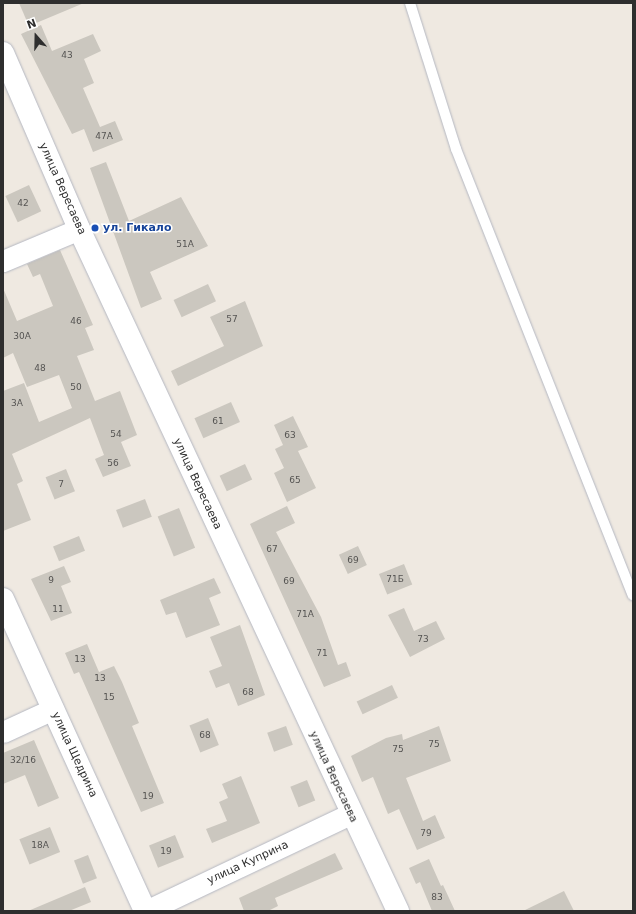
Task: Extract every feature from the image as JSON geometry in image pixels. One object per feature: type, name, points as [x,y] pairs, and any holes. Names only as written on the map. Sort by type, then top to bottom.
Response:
[{"type":"main road","name":"улица Вересаева","points":[[3,53],[79,229],[350,814],[398,911]]},
{"type":"main road","name":"улица Щедрина","points":[[3,599],[146,911]]},
{"type":"street","points":[[3,261],[79,229]]},
{"type":"street","points":[[3,732],[53,709]]},
{"type":"street","name":"улица Куприна","points":[[146,911],[350,814]]},
{"type":"lane","points":[[410,3],[456,149],[633,595]]},
{"type":"building","points":[[19,3],[84,3],[29,26]]},
{"type":"building","points":[[41,25],[52,51],[93,34],[101,51],[84,59],[94,83],[83,88],[100,127],[115,121],[123,140],[93,152],[84,129],[72,134],[21,34]]},
{"type":"building","points":[[106,162],[129,221],[181,197],[208,246],[150,272],[162,299],[141,308],[90,168]]},
{"type":"building","points":[[29,185],[41,211],[18,222],[5,196]]},
{"type":"building","points":[[60,250],[93,325],[85,328],[94,350],[77,356],[95,401],[120,391],[137,435],[121,442],[131,466],[103,477],[95,459],[104,455],[90,418],[12,454],[23,481],[17,484],[31,520],[3,531],[3,391],[24,383],[39,422],[72,408],[59,375],[27,387],[13,353],[3,358],[3,288],[17,321],[53,306],[40,274],[33,277],[27,264]]},
{"type":"building","points":[[208,284],[216,301],[182,317],[174,300]]},
{"type":"building","points":[[245,301],[263,346],[178,386],[171,371],[224,346],[210,317]]},
{"type":"building","points":[[231,402],[240,422],[203,438],[194,418]]},
{"type":"building","points":[[293,416],[308,447],[298,451],[316,488],[287,502],[274,473],[284,468],[275,449],[283,445],[274,425]]},
{"type":"building","points":[[245,464],[252,479],[227,491],[220,476]]},
{"type":"building","points":[[66,469],[75,491],[55,499],[46,477]]},
{"type":"building","points":[[145,499],[152,517],[123,528],[116,510]]},
{"type":"building","points":[[287,506],[295,523],[276,532],[321,617],[338,665],[346,662],[351,676],[324,687],[250,524]]},
{"type":"building","points":[[179,508],[195,548],[174,556],[158,517]]},
{"type":"building","points":[[79,536],[85,551],[59,561],[53,546]]},
{"type":"building","points":[[358,546],[367,565],[348,574],[339,555]]},
{"type":"building","points":[[404,564],[412,584],[387,595],[379,574]]},
{"type":"building","points":[[64,566],[71,582],[61,586],[72,613],[51,621],[31,579]]},
{"type":"building","points":[[214,578],[221,593],[209,598],[220,625],[186,638],[176,612],[166,615],[160,600]]},
{"type":"building","points":[[404,608],[414,631],[436,621],[445,639],[410,657],[388,615]]},
{"type":"building","points":[[240,625],[265,695],[238,706],[229,683],[216,688],[209,671],[222,666],[210,637]]},
{"type":"building","points":[[87,644],[99,672],[114,666],[122,682],[139,723],[132,726],[164,803],[141,812],[79,672],[74,674],[65,653]]},
{"type":"building","points":[[392,685],[398,698],[363,714],[357,701]]},
{"type":"building","points":[[208,718],[219,745],[200,752],[189,725]]},
{"type":"building","points":[[286,726],[293,745],[274,752],[267,733]]},
{"type":"building","points":[[439,726],[451,761],[406,778],[423,821],[435,815],[445,838],[417,850],[399,809],[388,814],[373,777],[362,782],[351,756],[386,738],[402,734],[403,740]]},
{"type":"building","points":[[34,740],[59,798],[38,807],[25,775],[3,784],[3,753]]},
{"type":"building","points":[[241,776],[260,823],[212,843],[206,829],[227,821],[219,802],[228,798],[222,784]]},
{"type":"building","points":[[307,780],[315,800],[299,807],[290,787]]},
{"type":"building","points":[[50,827],[60,852],[30,864],[19,839]]},
{"type":"building","points":[[175,835],[184,857],[158,868],[149,845]]},
{"type":"building","points":[[335,853],[343,869],[275,898],[278,906],[268,911],[244,911],[239,898]]},
{"type":"building","points":[[88,855],[97,878],[83,884],[74,860]]},
{"type":"building","points":[[429,859],[441,886],[443,885],[455,911],[432,911],[420,882],[416,884],[409,868]]},
{"type":"building","points":[[85,887],[91,902],[69,911],[28,911]]},
{"type":"building","points":[[564,891],[574,911],[523,911]]},
{"type":"place","name":"ул. Гикало","points":[[95,228]]}]
